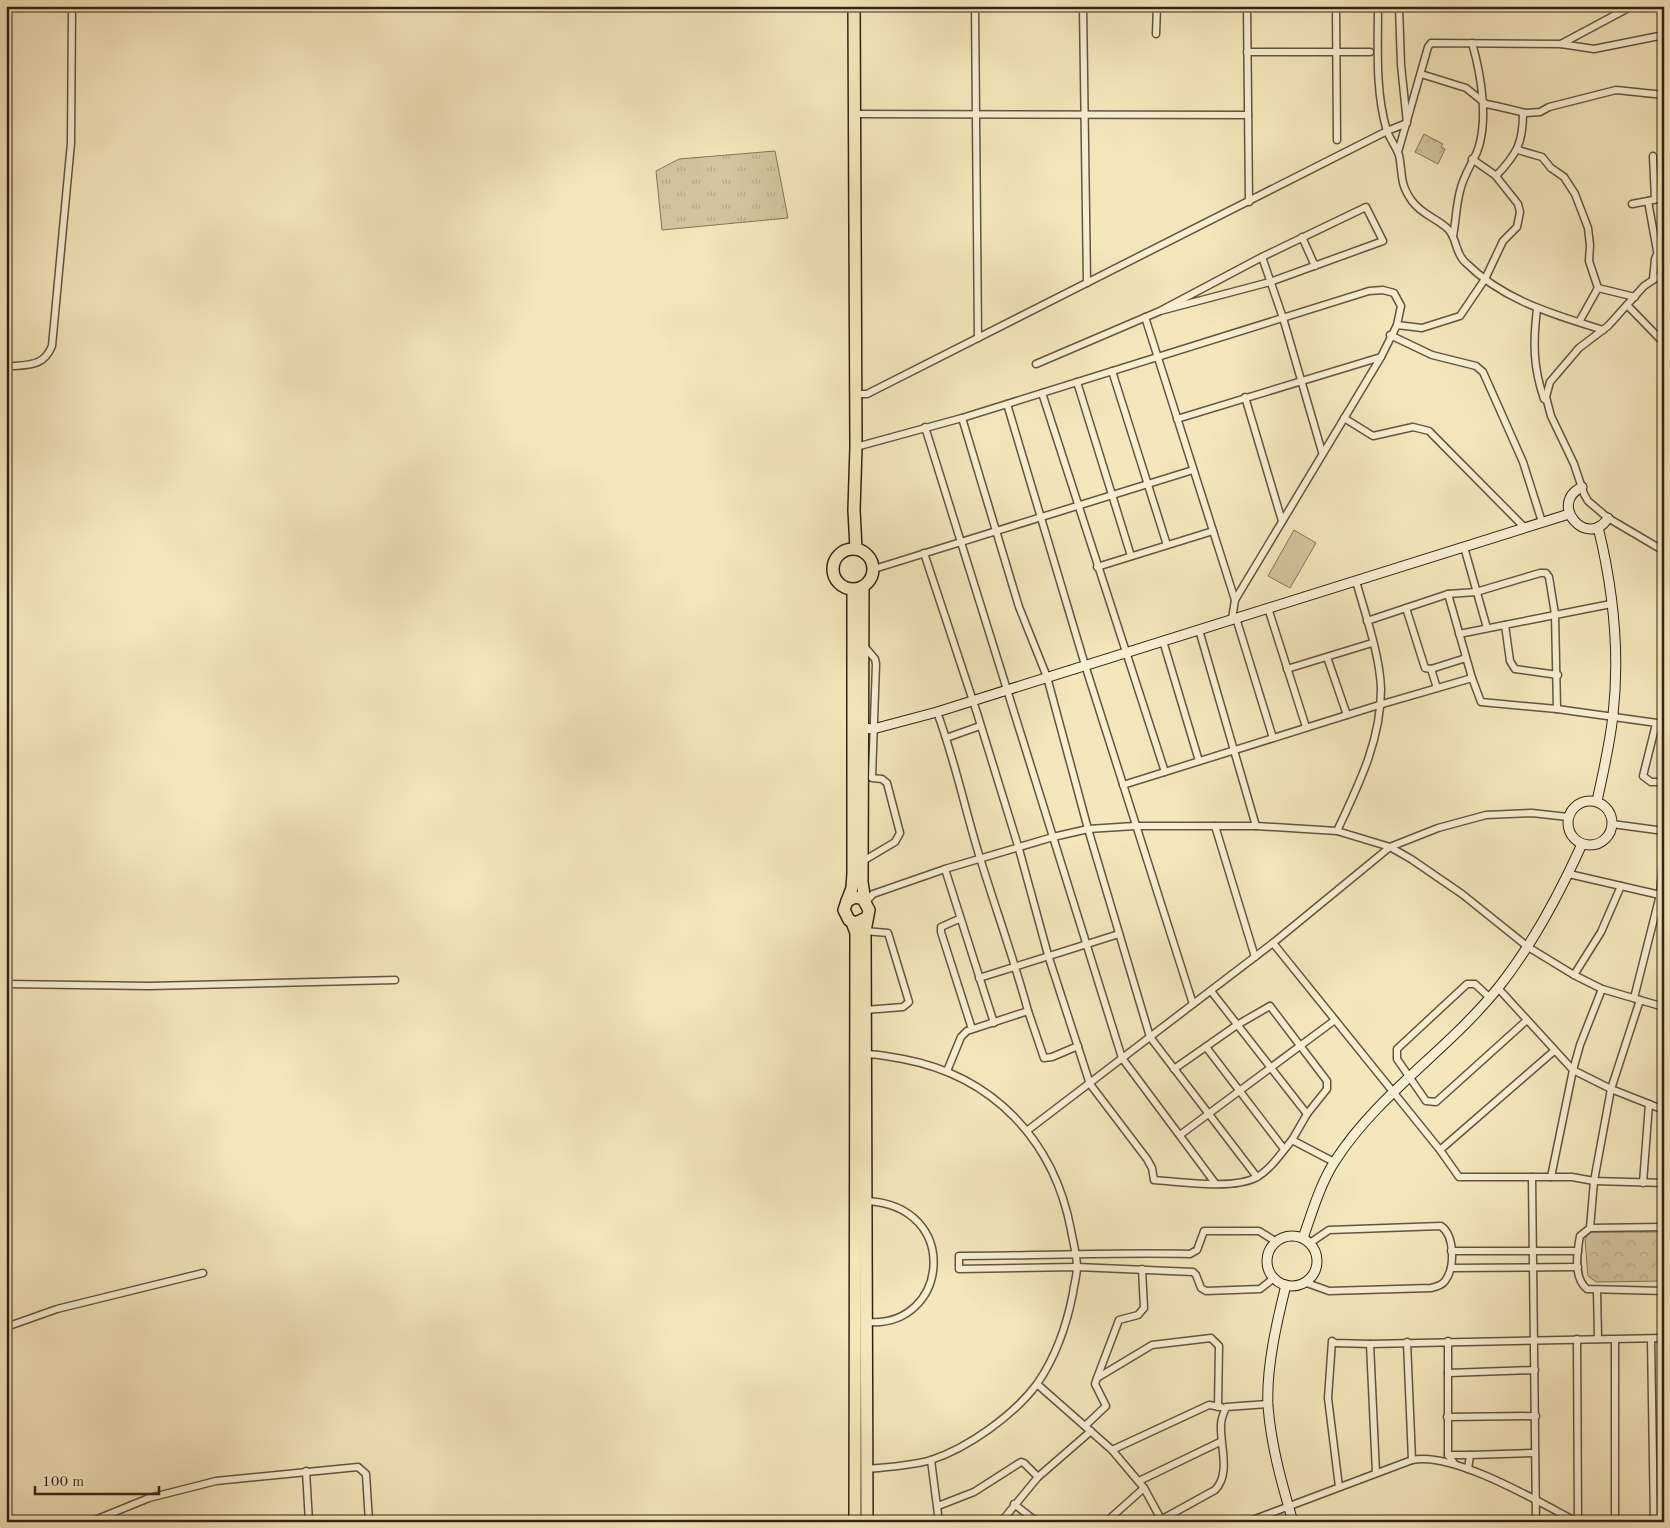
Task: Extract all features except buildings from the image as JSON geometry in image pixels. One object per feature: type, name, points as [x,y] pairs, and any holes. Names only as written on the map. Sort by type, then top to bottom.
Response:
[{"type":"highway","points":[[851,549],[856,447],[854,6]]},
{"type":"highway","points":[[851,549],[868,554],[874,569],[871,580],[858,588],[842,587],[833,573],[836,558],[851,549]]},
{"type":"highway","points":[[858,588],[868,728],[862,861],[866,901],[869,910],[865,931],[868,1522]]},
{"type":"highway","points":[[856,1522],[856,933],[852,922],[844,914],[852,888],[853,873],[858,588]]},
{"type":"highway","points":[[847,902],[855,897],[866,901]]},
{"type":"highway","points":[[852,922],[860,922],[866,918]]},
{"type":"street","points":[[6,367],[40,362],[46,359],[52,346],[71,143],[72,6]]},
{"type":"street","points":[[975,6],[978,338]]},
{"type":"street","points":[[1083,6],[1087,283]]},
{"type":"street","points":[[1156,34],[1157,6]]},
{"type":"street","points":[[1247,6],[1249,202]]},
{"type":"street","points":[[1336,6],[1337,140]]},
{"type":"street","points":[[1378,6],[1379,73],[1387,131],[1398,152],[1401,180],[1412,200],[1421,212],[1449,229],[1461,258],[1485,279],[1537,309],[1603,330]]},
{"type":"street","points":[[1399,6],[1401,65],[1407,123]]},
{"type":"street","points":[[1561,44],[1632,6]]},
{"type":"street","points":[[1398,152],[1428,47],[1432,44],[1561,44],[1605,48],[1664,35]]},
{"type":"street","points":[[1452,236],[1460,192],[1472,159],[1477,153],[1481,131],[1483,101],[1478,63],[1472,43]]},
{"type":"street","points":[[1247,52],[1370,52]]},
{"type":"street","points":[[1421,74],[1466,88],[1483,101],[1523,113],[1540,112],[1549,107],[1616,90],[1664,95]]},
{"type":"street","points":[[1496,176],[1518,150],[1522,139],[1523,113]]},
{"type":"street","points":[[854,114],[976,116],[1248,115]]},
{"type":"street","points":[[855,394],[867,394],[1387,131],[1407,123]]},
{"type":"street","points":[[1518,150],[1542,157],[1568,182],[1575,194],[1588,228],[1589,261],[1598,288],[1579,322]]},
{"type":"street","points":[[1652,279],[1657,251],[1651,200],[1653,156]]},
{"type":"street","points":[[1397,325],[1422,328],[1457,318],[1467,309],[1485,279],[1503,241],[1517,227],[1520,212],[1516,202],[1496,176],[1472,159]]},
{"type":"street","points":[[1632,204],[1664,198]]},
{"type":"street","points":[[1036,364],[1160,311],[1302,237],[1368,207],[1382,243],[1270,282],[1160,311]]},
{"type":"street","points":[[1302,237],[1315,266]]},
{"type":"street","points":[[1657,251],[1664,238]]},
{"type":"street","points":[[1262,258],[1303,382],[1322,452]]},
{"type":"street","points":[[1546,405],[1547,388],[1554,376],[1579,348],[1603,330],[1652,279],[1664,273]]},
{"type":"street","points":[[1598,288],[1634,297]]},
{"type":"street","points":[[856,447],[962,418],[1369,291],[1383,290],[1394,293],[1398,298],[1401,314],[1381,356],[1235,600]]},
{"type":"street","points":[[1627,305],[1664,343]]},
{"type":"street","points":[[1537,309],[1533,347],[1539,385],[1546,405],[1574,464],[1588,501],[1608,518],[1664,551]]},
{"type":"street","points":[[1145,317],[1235,600],[1234,619],[1273,738]]},
{"type":"street","points":[[1390,336],[1432,354],[1476,366],[1483,372],[1523,462],[1542,522]]},
{"type":"street","points":[[1177,419],[1245,397],[1303,382],[1381,356]]},
{"type":"street","points":[[1112,371],[1167,545]]},
{"type":"street","points":[[1076,382],[1131,556]]},
{"type":"street","points":[[1042,393],[1165,772]]},
{"type":"street","points":[[1245,397],[1282,521]]},
{"type":"street","points":[[1007,404],[1085,666],[1193,1004]]},
{"type":"street","points":[[962,418],[1019,607],[1047,677],[1088,829],[1150,1037],[1257,1177]]},
{"type":"street","points":[[1344,418],[1373,436],[1413,428],[1429,430],[1525,528]]},
{"type":"street","points":[[925,428],[1122,1058],[1215,1183]]},
{"type":"street","points":[[874,569],[1193,470]]},
{"type":"street","points":[[1582,487],[1572,494],[1570,500],[1569,514],[1578,525],[1585,528],[1598,527],[1608,518]]},
{"type":"street","points":[[862,861],[895,842],[900,836],[887,783],[882,779],[872,778],[868,728],[937,712],[1569,514]]},
{"type":"street","points":[[1597,802],[1613,716],[1615,647],[1605,554],[1598,527]]},
{"type":"street","points":[[1097,566],[1213,531]]},
{"type":"street","points":[[1464,547],[1487,628]]},
{"type":"street","points":[[924,553],[1019,848],[1048,955],[1090,1084],[1147,1159],[1152,1168],[1154,1180],[1215,1183],[1244,1181],[1257,1177],[1292,1140],[1328,1084],[1324,1074],[1270,1006],[1238,1025],[1174,1069]]},
{"type":"street","points":[[1367,621],[1448,594],[1476,592],[1540,573],[1546,573],[1549,578],[1555,614],[1558,675],[1557,709]]},
{"type":"street","points":[[1337,831],[1372,749],[1377,730],[1381,690],[1367,621],[1356,580]]},
{"type":"street","points":[[1448,594],[1472,678],[1481,702],[1557,709],[1664,724]]},
{"type":"street","points":[[1459,634],[1611,604]]},
{"type":"street","points":[[1268,608],[1306,727]]},
{"type":"street","points":[[1406,608],[1426,669],[1466,658]]},
{"type":"street","points":[[1505,625],[1510,661],[1515,669],[1558,675]]},
{"type":"street","points":[[1199,630],[1256,826]]},
{"type":"street","points":[[1163,641],[1199,761]]},
{"type":"street","points":[[1287,669],[1372,643]]},
{"type":"street","points":[[1328,656],[1347,714]]},
{"type":"street","points":[[1431,668],[1437,688]]},
{"type":"street","points":[[1123,785],[1347,714],[1472,678]]},
{"type":"street","points":[[937,712],[980,859],[1016,966],[1028,1012],[1044,1058],[1052,1057],[1078,1046]]},
{"type":"street","points":[[1656,724],[1643,776],[1648,780],[1664,782]]},
{"type":"street","points":[[946,738],[980,726]]},
{"type":"street","points":[[1583,802],[1597,802],[1608,810],[1612,824],[1608,837],[1596,845],[1582,844],[1568,830],[1568,817],[1576,805],[1583,802]]},
{"type":"street","points":[[1028,1130],[1273,943],[1390,847],[1438,828],[1486,815],[1532,814],[1568,817]]},
{"type":"street","points":[[1612,824],[1664,831]]},
{"type":"street","points":[[866,901],[873,894],[945,869],[1053,837],[1088,829],[1135,826],[1256,826],[1337,831],[1390,847],[1456,888],[1528,947],[1574,975],[1602,989],[1664,1007]]},
{"type":"street","points":[[1215,826],[1255,957]]},
{"type":"street","points":[[1306,1241],[1334,1162],[1393,1091],[1498,988],[1528,947],[1569,874],[1582,844]]},
{"type":"street","points":[[1590,1228],[1594,1181],[1610,1089],[1637,999],[1660,895],[1664,846]]},
{"type":"street","points":[[945,869],[959,919],[994,1023]]},
{"type":"street","points":[[1569,874],[1660,895]]},
{"type":"street","points":[[1574,975],[1601,932],[1621,886]]},
{"type":"street","points":[[959,919],[941,927],[941,932],[972,1029]]},
{"type":"street","points":[[865,931],[888,933],[910,1002],[903,1007],[865,1010]]},
{"type":"street","points":[[979,978],[1119,934]]},
{"type":"street","points":[[1273,943],[1440,1150],[1459,1177],[1572,1177],[1594,1181],[1664,1182]]},
{"type":"street","points":[[6,984],[149,986],[395,980]]},
{"type":"street","points":[[1490,997],[1475,984],[1466,984],[1397,1049],[1397,1059],[1426,1100],[1436,1102],[1527,1020]]},
{"type":"street","points":[[1498,988],[1573,1070],[1610,1089],[1664,1110]]},
{"type":"street","points":[[1551,1177],[1573,1070],[1580,1045],[1602,989]]},
{"type":"street","points":[[1211,991],[1270,1070],[1307,1114]]},
{"type":"street","points":[[947,1070],[961,1037],[972,1029],[1028,1012]]},
{"type":"street","points":[[1180,1135],[1335,1020]]},
{"type":"street","points":[[1206,1046],[1284,1149]]},
{"type":"street","points":[[1440,1150],[1554,1050]]},
{"type":"street","points":[[865,1054],[917,1062],[947,1070],[997,1100],[1028,1130],[1051,1168],[1067,1211],[1077,1267],[1062,1333],[1036,1384],[999,1423],[959,1448],[931,1460],[868,1469]]},
{"type":"street","points":[[1643,1183],[1649,1104]]},
{"type":"street","points":[[1292,1140],[1334,1162]]},
{"type":"street","points":[[1532,1177],[1536,1522]]},
{"type":"street","points":[[867,1201],[892,1204],[916,1219],[927,1234],[934,1262],[931,1281],[916,1306],[891,1320],[868,1322]]},
{"type":"street","points":[[1304,1282],[1329,1291],[1431,1288],[1443,1284],[1451,1268],[1452,1251],[1446,1229],[1441,1226],[1329,1230],[1306,1241]]},
{"type":"street","points":[[1664,1227],[1590,1228],[1580,1236],[1578,1250],[1578,1266],[1584,1286],[1597,1290],[1664,1291]]},
{"type":"street","points":[[1274,1278],[1260,1289],[1206,1291],[1201,1288],[1194,1272],[1077,1267],[958,1269],[959,1256],[1026,1256],[1075,1252],[1193,1254],[1204,1231],[1258,1231],[1275,1242]]},
{"type":"street","points":[[1288,1236],[1306,1241],[1314,1250],[1316,1264],[1310,1278],[1304,1282],[1286,1285],[1274,1278],[1267,1264],[1267,1255],[1275,1242],[1288,1236]]},
{"type":"street","points":[[1452,1251],[1578,1250]]},
{"type":"street","points":[[1451,1268],[1578,1266]]},
{"type":"street","points":[[1001,1522],[1038,1477],[1088,1428],[1106,1406],[1095,1384],[1119,1320],[1135,1317],[1143,1311],[1142,1269]]},
{"type":"street","points":[[6,1327],[57,1309],[203,1273]]},
{"type":"street","points":[[1286,1285],[1278,1316],[1268,1404],[1272,1443],[1293,1522]]},
{"type":"street","points":[[1597,1290],[1598,1339]]},
{"type":"street","points":[[1097,1378],[1152,1345],[1211,1338],[1219,1346],[1218,1407]]},
{"type":"street","points":[[1339,1487],[1328,1398],[1332,1341],[1335,1343],[1370,1344],[1664,1338]]},
{"type":"street","points":[[1247,1522],[1412,1460],[1429,1458],[1468,1469],[1536,1500],[1578,1522],[1577,1339]]},
{"type":"street","points":[[1651,1339],[1654,1522]]},
{"type":"street","points":[[1615,1340],[1615,1522]]},
{"type":"street","points":[[1407,1342],[1412,1460]]},
{"type":"street","points":[[1448,1342],[1448,1455],[1454,1464]]},
{"type":"street","points":[[1370,1344],[1376,1473]]},
{"type":"street","points":[[1448,1373],[1535,1370]]},
{"type":"street","points":[[1036,1384],[1112,1450],[1144,1488],[1160,1521],[1218,1486],[1223,1478],[1220,1423],[1226,1407]]},
{"type":"street","points":[[1112,1450],[1209,1405],[1226,1407],[1268,1404]]},
{"type":"street","points":[[1447,1418],[1536,1416]]},
{"type":"street","points":[[1139,1481],[1220,1442]]},
{"type":"street","points":[[1448,1455],[1535,1453]]},
{"type":"street","points":[[1468,1469],[1470,1455]]},
{"type":"street","points":[[931,1460],[939,1522]]},
{"type":"street","points":[[938,1506],[968,1495],[1021,1462],[1038,1477]]},
{"type":"street","points":[[90,1522],[174,1491],[216,1481],[358,1467],[363,1469],[366,1474],[369,1522]]},
{"type":"street","points":[[306,1471],[309,1522]]},
{"type":"street","points":[[1106,1522],[1144,1488]]},
{"type":"street","points":[[1014,1504],[1036,1522]]},
{"type":"green space","points":[[1424,134],[1443,144],[1441,147],[1445,149],[1438,164],[1415,152]]},
{"type":"green space","points":[[775,151],[788,218],[662,230],[656,171],[679,159]]},
{"type":"green space","points":[[1294,530],[1316,543],[1290,588],[1268,576]]},
{"type":"green space","points":[[1590,1232],[1664,1232],[1664,1281],[1596,1282],[1588,1276],[1585,1239]]}]
